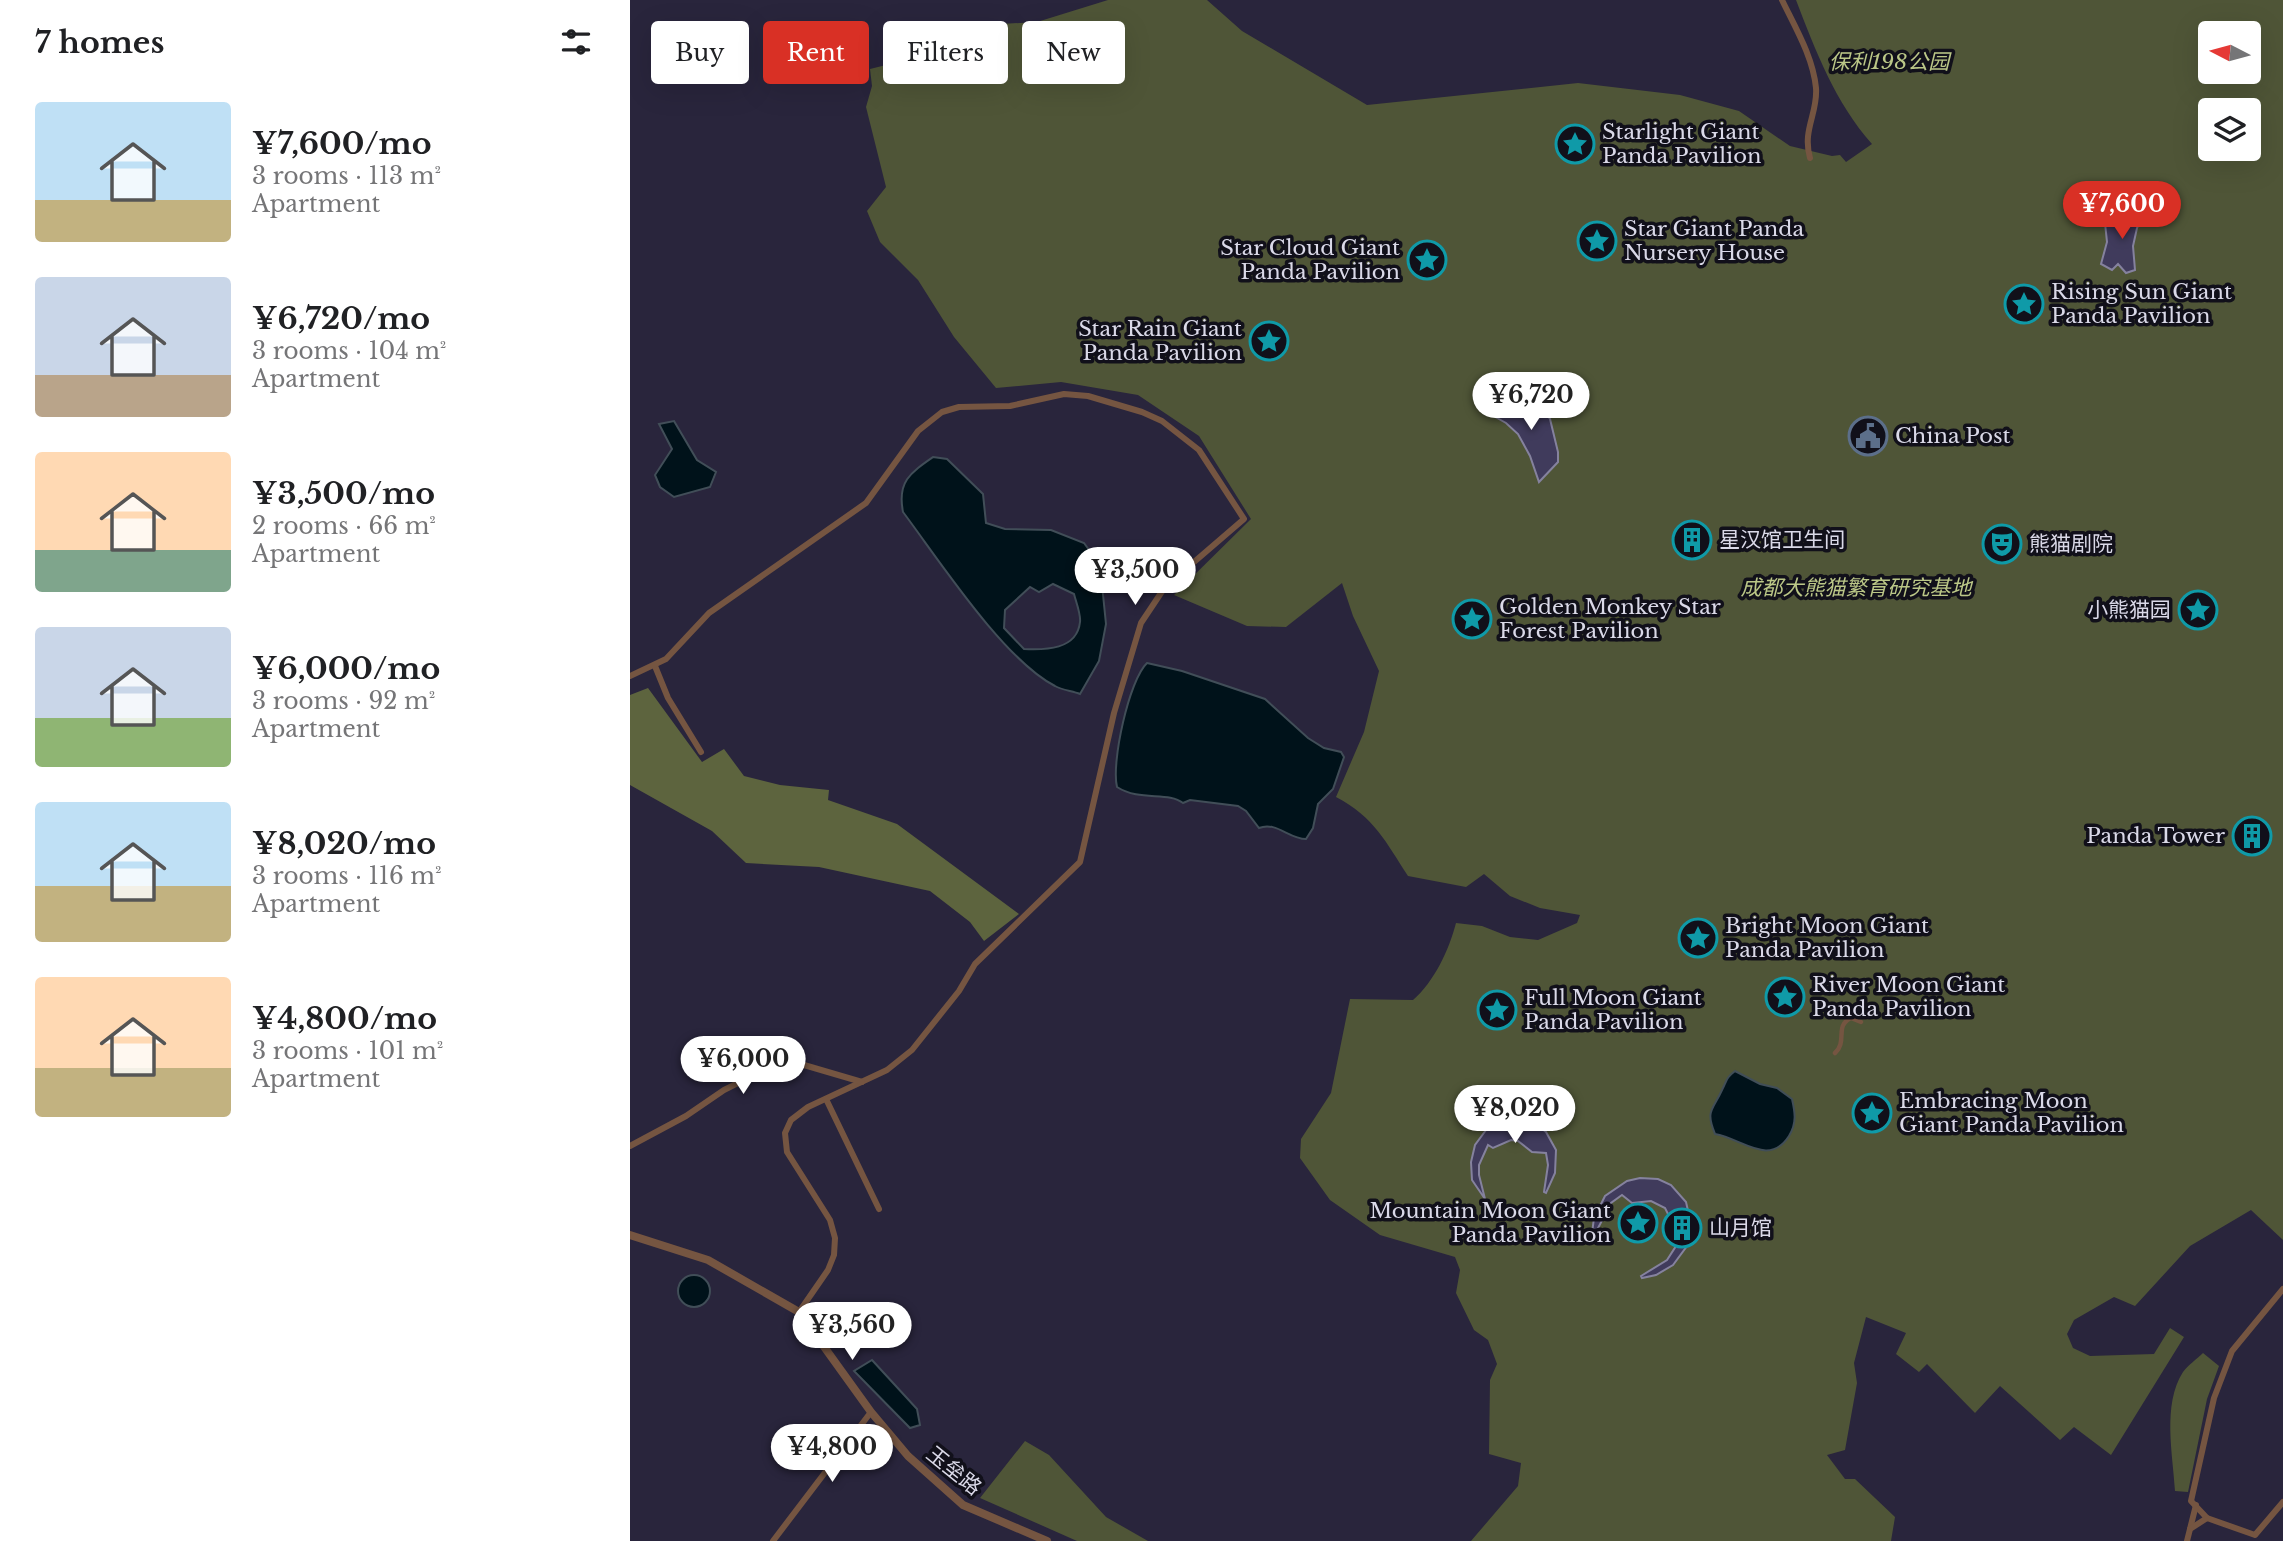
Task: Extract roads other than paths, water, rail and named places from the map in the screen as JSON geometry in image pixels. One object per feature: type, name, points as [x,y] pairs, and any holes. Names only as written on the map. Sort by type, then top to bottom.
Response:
[{"type":"street","points":[[1782,0],[1812,68],[1816,90],[1806,132],[1810,158]]},
{"type":"street","points":[[630,676],[655,666],[675,652],[709,612],[866,503],[918,431],[942,412],[958,407],[1019,405],[1064,394],[1088,396],[1143,412],[1162,421],[1199,450],[1244,519],[1165,587],[1141,623],[1114,713],[1080,862],[975,964],[960,991],[912,1050],[887,1070],[808,1107],[791,1120],[785,1133],[787,1153],[830,1220],[835,1238],[828,1270],[799,1312]]},
{"type":"street","points":[[655,666],[667,698],[702,752]]},
{"type":"street","points":[[1835,1053],[1842,1044],[1841,1026],[1844,1021],[1851,1018],[1861,1022]]},
{"type":"street","points":[[630,1146],[686,1116],[724,1090],[780,1062],[804,1065],[864,1082]]},
{"type":"street","points":[[826,1099],[879,1209]]},
{"type":"street","name":"玉垒路","points":[[630,1235],[708,1260],[799,1312],[871,1412],[908,1456],[963,1505],[1047,1541]]},
{"type":"street","points":[[2283,1289],[2232,1350],[2224,1369],[2193,1484],[2191,1501],[2207,1518],[2255,1535],[2283,1502]]},
{"type":"street","points":[[773,1541],[871,1412]]},
{"type":"street","points":[[2187,1541],[2196,1505]]},
{"type":"street","points":[[2190,1529],[2207,1518]]},
{"type":"place","name":"Starlight Giant Panda Pavilion","points":[[1575,144]]},
{"type":"place","name":"Star Giant Panda Nursery House","points":[[1597,241]]},
{"type":"place","name":"Star Cloud Giant Panda Pavilion","points":[[1427,260]]},
{"type":"place","name":"Rising Sun Giant Panda Pavilion","points":[[2024,304]]},
{"type":"place","name":"Star Rain Giant Panda Pavilion","points":[[1269,341]]},
{"type":"place","name":"China Post","points":[[1868,436]]},
{"type":"place","name":"星汉馆卫生间","points":[[1692,540]]},
{"type":"place","name":"熊猫剧院","points":[[2002,544]]},
{"type":"place","name":"小熊猫园","points":[[2198,610]]},
{"type":"place","name":"Golden Monkey Star Forest Pavilion","points":[[1472,619]]},
{"type":"place","name":"Panda Tower","points":[[2252,836]]},
{"type":"place","name":"Bright Moon Giant Panda Pavilion","points":[[1698,938]]},
{"type":"place","name":"River Moon Giant Panda Pavilion","points":[[1785,997]]},
{"type":"place","name":"Full Moon Giant Panda Pavilion","points":[[1497,1010]]},
{"type":"place","name":"Embracing Moon Giant Panda Pavilion","points":[[1872,1113]]},
{"type":"place","name":"Mountain Moon Giant Panda Pavilion","points":[[1638,1223]]},
{"type":"place","name":"山月馆","points":[[1682,1228]]},
{"type":"park label","name":"保利198公园","points":[[1889,62]]},
{"type":"park label","name":"成都大熊猫繁育研究基地","points":[[1856,588]]}]
